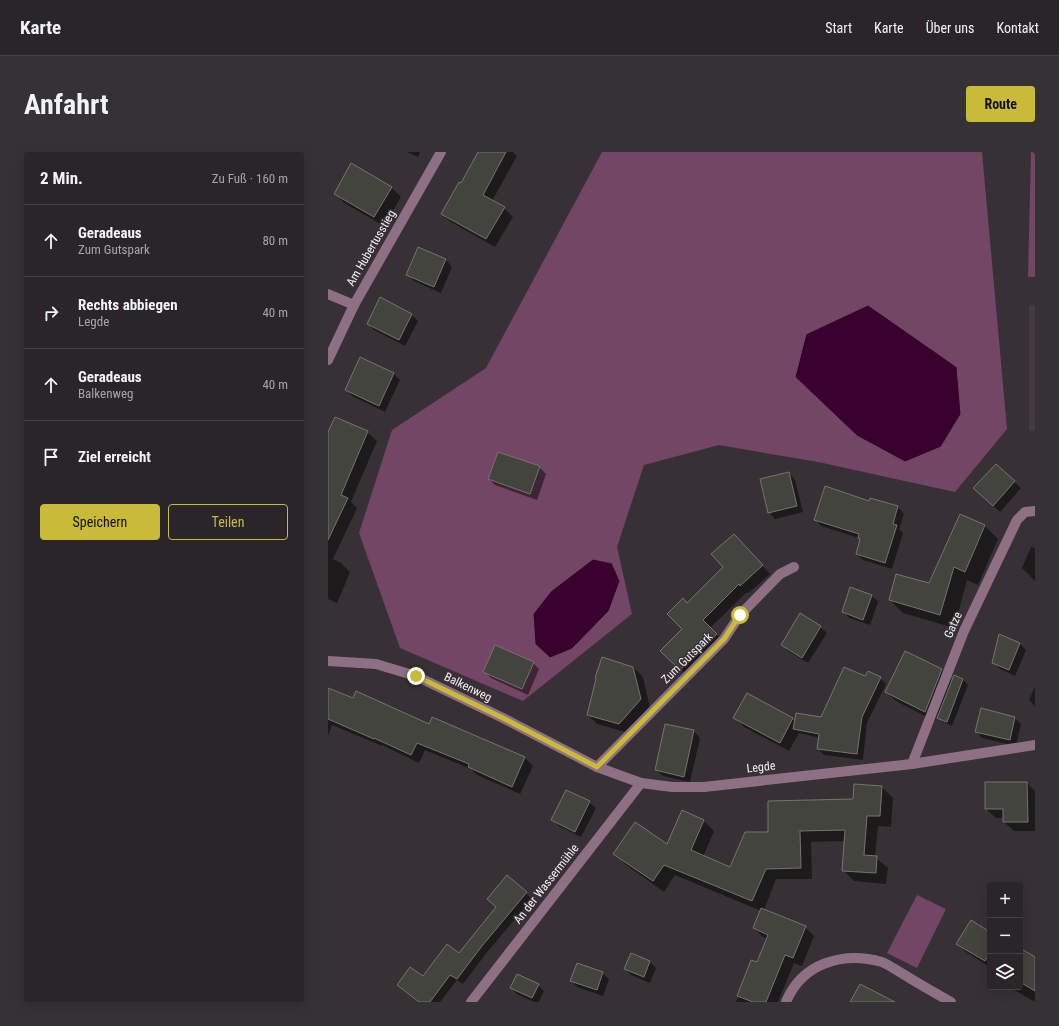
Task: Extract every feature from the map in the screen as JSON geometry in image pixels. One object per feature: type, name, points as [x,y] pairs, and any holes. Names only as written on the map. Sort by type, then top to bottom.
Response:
[{"type":"street","name":"Am Hubertusstieg","points":[[328,360],[354,305],[441,152]]},
{"type":"street","points":[[328,294],[354,305]]},
{"type":"street","name":"Gatze","points":[[912,764],[964,631],[1017,520],[1025,512],[1035,511]]},
{"type":"street","name":"Zum Gutspark","points":[[597,767],[724,639],[740,615],[780,574],[794,567]]},
{"type":"street","name":"Balkenweg","points":[[328,661],[376,664],[416,676],[503,718]]},
{"type":"street","name":"Legde","points":[[503,718],[597,767],[641,783],[672,786],[704,787],[912,764],[1035,745]]},
{"type":"street","name":"An der Wassermühle","points":[[471,1002],[641,783]]},
{"type":"street","points":[[786,1002],[790,994],[806,973],[826,962],[852,957],[883,963],[952,1002]]},
{"type":"shaded area","points":[[602,152],[982,152],[1007,429],[955,492],[818,462],[719,445],[644,465],[617,547],[632,614],[523,701],[400,648],[359,533],[392,430],[486,368]]},
{"type":"shaded area","points":[[1031,152],[1035,152],[1035,277],[1028,277]]},
{"type":"shaded area","points":[[868,305],[957,367],[961,414],[941,447],[905,462],[857,436],[795,377],[806,334]]},
{"type":"shaded area","points":[[1029,305],[1035,305],[1035,431],[1029,431]]},
{"type":"shaded area","points":[[593,559],[612,563],[620,581],[609,611],[572,649],[550,658],[535,644],[533,614],[551,591]]},
{"type":"shaded area","points":[[917,895],[946,909],[917,968],[887,953]]},
{"type":"building","points":[[478,152],[506,152],[483,195],[505,207],[486,239],[441,214],[459,182],[461,183]]},
{"type":"building","points":[[351,163],[392,187],[374,217],[334,194]]},
{"type":"building","points":[[418,247],[446,259],[434,287],[406,275]]},
{"type":"building","points":[[380,297],[412,314],[399,340],[367,324]]},
{"type":"building","points":[[360,357],[394,373],[379,406],[345,390]]},
{"type":"building","points":[[335,417],[368,431],[341,495],[348,498],[328,540],[328,432]]},
{"type":"building","points":[[498,452],[540,466],[530,494],[488,479]]},
{"type":"building","points":[[996,464],[1015,481],[993,506],[973,488]]},
{"type":"building","points":[[789,472],[797,506],[768,513],[760,479]]},
{"type":"building","points":[[825,486],[869,501],[870,498],[898,506],[893,524],[897,525],[885,563],[856,554],[860,539],[858,538],[859,534],[814,520]]},
{"type":"building","points":[[960,514],[985,525],[965,572],[954,567],[940,615],[889,600],[896,574],[929,583]]},
{"type":"building","points":[[734,534],[763,565],[740,586],[739,584],[703,620],[717,634],[680,670],[660,651],[682,629],[667,614],[683,598],[687,603],[723,567],[711,554]]},
{"type":"building","points":[[850,587],[872,595],[863,620],[842,612]]},
{"type":"building","points":[[800,613],[821,626],[802,658],[781,645]]},
{"type":"building","points":[[999,634],[1020,643],[1009,670],[992,663]]},
{"type":"building","points":[[495,645],[534,662],[522,689],[483,672]]},
{"type":"building","points":[[905,651],[942,669],[925,712],[885,692]]},
{"type":"building","points":[[602,657],[633,667],[641,699],[619,724],[587,715],[595,678]]},
{"type":"building","points":[[844,667],[865,676],[868,671],[881,677],[862,717],[857,754],[817,749],[819,734],[793,729],[796,713],[821,717]]},
{"type":"building","points":[[954,675],[963,679],[947,722],[937,718]]},
{"type":"building","points":[[328,688],[353,698],[356,691],[429,724],[432,717],[525,757],[512,787],[468,767],[469,764],[417,743],[411,755],[328,719]]},
{"type":"building","points":[[747,693],[793,718],[780,743],[733,718]]},
{"type":"building","points":[[981,708],[1015,717],[1010,740],[975,732]]},
{"type":"building","points":[[665,724],[694,730],[684,777],[655,770]]},
{"type":"building","points":[[985,782],[1027,782],[1028,822],[1003,822],[1003,809],[985,809]]},
{"type":"building","points":[[854,784],[882,786],[880,816],[867,816],[864,855],[877,856],[876,873],[842,871],[845,830],[800,831],[801,868],[766,869],[752,901],[664,865],[653,881],[613,854],[635,822],[667,844],[682,810],[704,820],[691,850],[730,867],[745,832],[768,832],[768,801],[853,799]]},
{"type":"building","points":[[566,790],[590,801],[575,832],[551,820]]},
{"type":"building","points":[[507,875],[527,892],[482,946],[457,979],[450,975],[430,1002],[419,1002],[397,985],[410,967],[423,976],[447,944],[459,953],[496,907],[487,899]]},
{"type":"building","points":[[761,908],[806,926],[793,958],[785,955],[766,1002],[753,1002],[737,996],[751,960],[757,962],[768,935],[753,928]]},
{"type":"building","points":[[971,920],[987,930],[987,957],[985,961],[956,944]]},
{"type":"building","points":[[1023,950],[1035,957],[1035,991],[1023,984]]},
{"type":"building","points":[[631,953],[650,961],[644,977],[624,969]]},
{"type":"building","points":[[577,963],[603,972],[597,990],[570,981]]},
{"type":"building","points":[[517,974],[539,984],[532,998],[510,988]]},
{"type":"building","points":[[860,984],[895,1002],[850,1002]]},
{"type":"route","points":[[416,676],[503,718],[597,767],[724,639],[740,615]]}]
